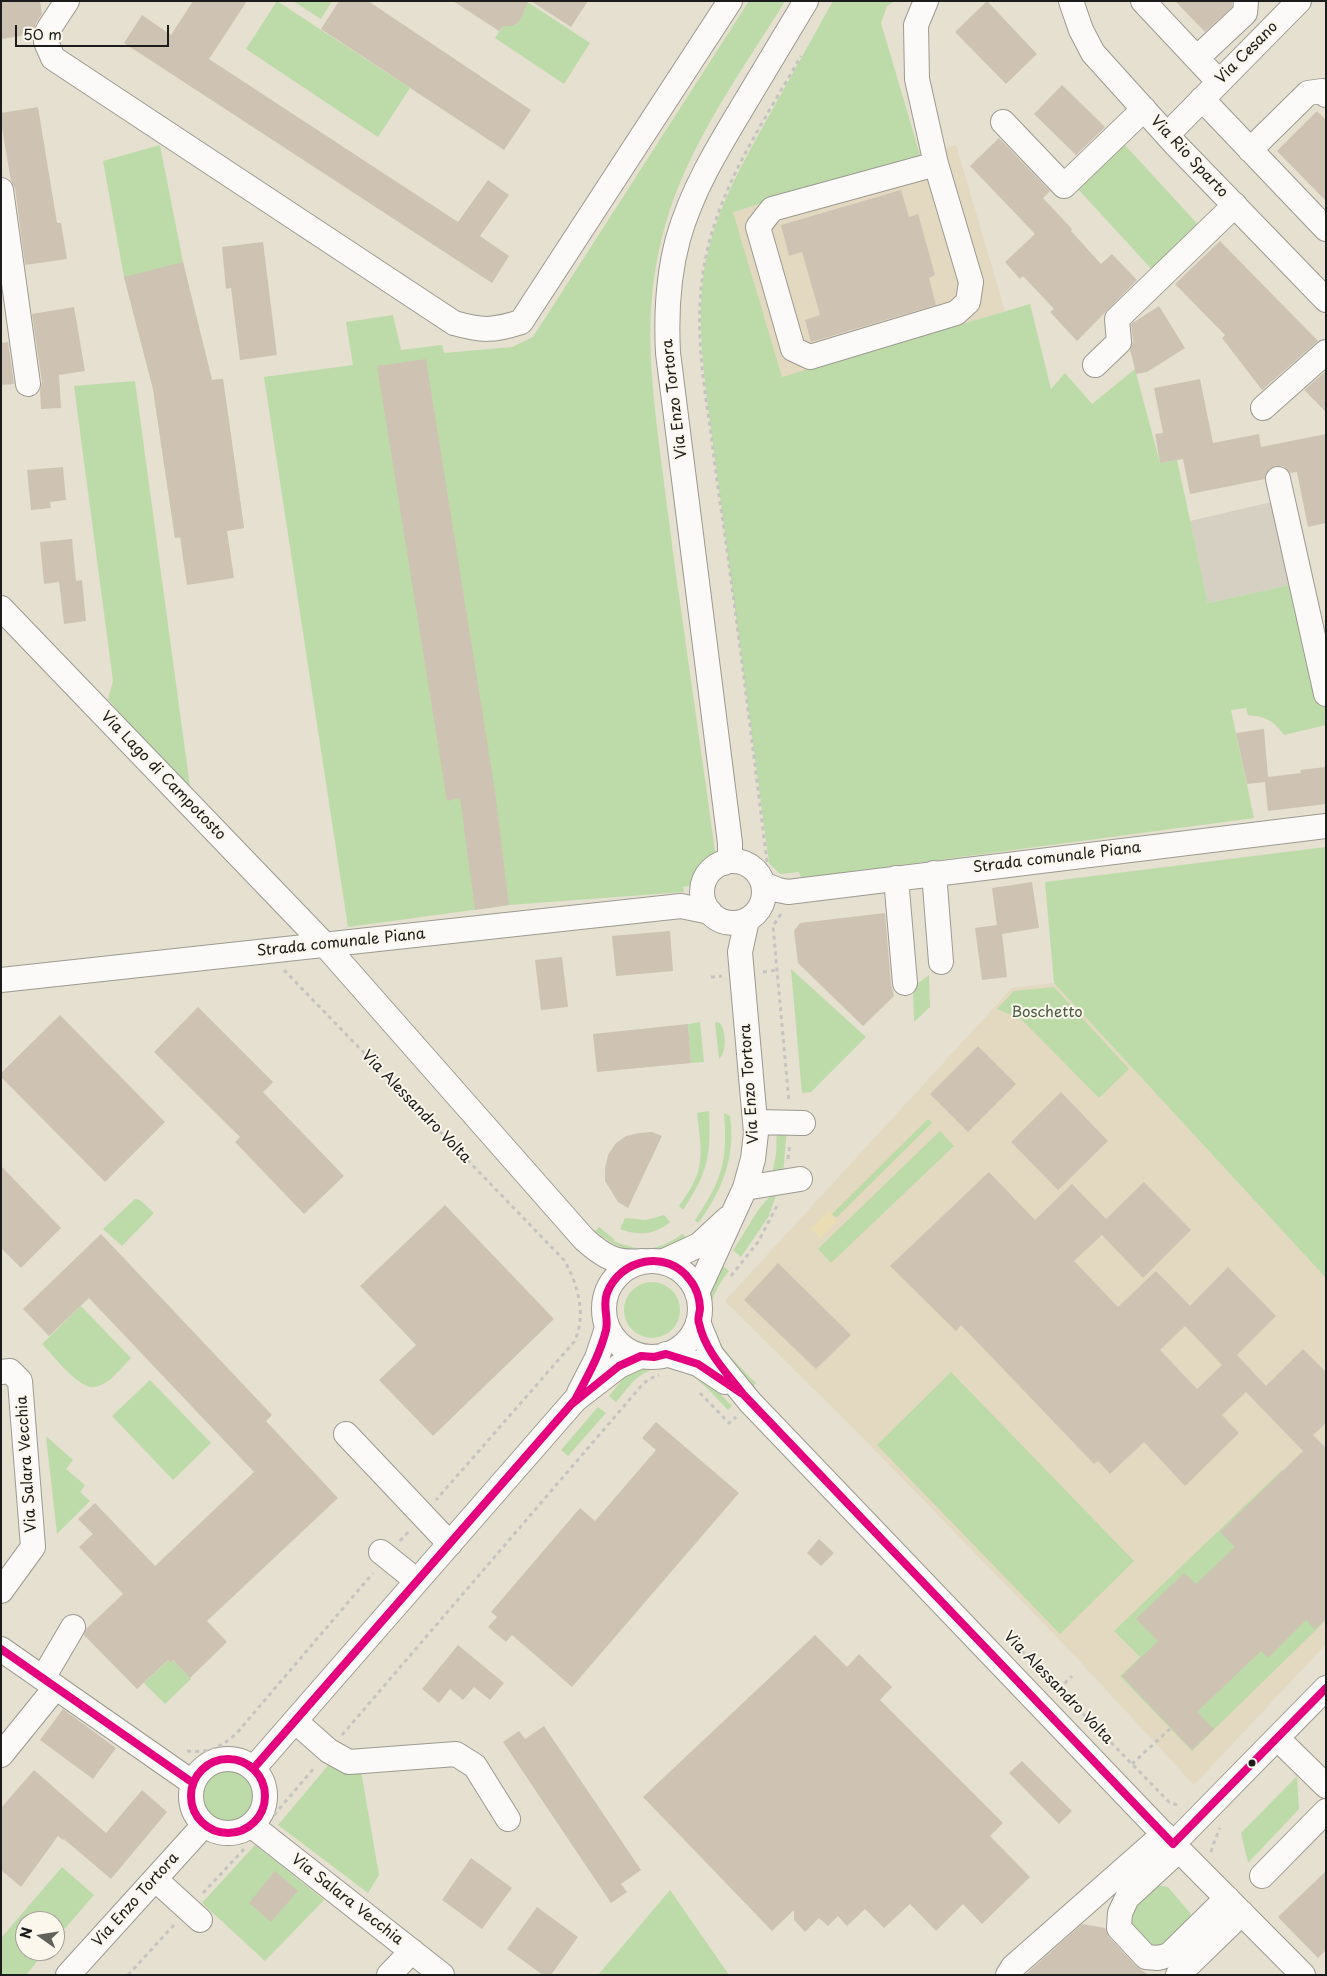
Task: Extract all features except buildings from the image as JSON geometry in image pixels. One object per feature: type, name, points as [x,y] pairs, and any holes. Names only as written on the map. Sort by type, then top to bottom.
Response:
[{"type":"street","points":[[67,1],[48,30],[46,42],[53,58],[454,323],[476,329],[500,329],[521,322],[730,1]]},
{"type":"street","name":"Via Enzo Tortora","points":[[750,868],[731,853],[668,352],[668,298],[678,240],[696,187],[715,151],[806,1]]},
{"type":"street","points":[[926,1],[916,25],[917,79],[936,164],[971,282],[968,302],[956,313],[810,357],[793,349],[758,227],[772,209],[936,164]]},
{"type":"street","name":"Via Rio Sparto","points":[[1071,1],[1081,30],[1094,52],[1167,134],[1326,300]]},
{"type":"street","points":[[1143,1],[1219,82]]},
{"type":"street","points":[[1197,58],[1245,13],[1246,1]]},
{"type":"street","name":"Via Cesano","points":[[1167,134],[1293,3]]},
{"type":"street","points":[[1250,150],[1308,93],[1322,91],[1326,95]]},
{"type":"street","points":[[1202,99],[1326,229]]},
{"type":"street","points":[[1003,122],[1064,186],[1144,109]]},
{"type":"street","points":[[1,190],[28,384]]},
{"type":"street","points":[[1095,365],[1119,342],[1117,319],[1235,206]]},
{"type":"street","points":[[1263,408],[1326,352]]},
{"type":"street","points":[[1278,479],[1326,694]]},
{"type":"street","name":"Via Lago di Campotosto","points":[[1,608],[325,945]]},
{"type":"street","name":"Strada comunale Piana","points":[[1,980],[681,906],[735,916],[788,892],[1326,826]]},
{"type":"street","points":[[750,868],[764,893],[735,916],[706,905],[703,889],[707,876],[712,870],[750,868]]},
{"type":"street","name":"Strada comunale Piana","points":[[750,868],[778,890],[788,892]]},
{"type":"street","points":[[934,874],[941,962]]},
{"type":"street","points":[[896,878],[905,983]]},
{"type":"street","points":[[681,906],[694,898],[703,889]]},
{"type":"street","name":"Via Enzo Tortora","points":[[697,1293],[746,1188],[753,1159],[755,1122],[735,916]]},
{"type":"street","points":[[325,945],[584,1239],[599,1252],[611,1258],[624,1262],[653,1261],[677,1268],[690,1279],[697,1293],[700,1308],[698,1322],[693,1333],[665,1365],[654,1357],[641,1356],[627,1350],[607,1328]]},
{"type":"street","points":[[755,1122],[803,1123]]},
{"type":"street","points":[[746,1188],[800,1179]]},
{"type":"street","name":"Via Enzo Tortora","points":[[653,1261],[699,1245],[734,1212]]},
{"type":"street","points":[[584,1239],[606,1294]]},
{"type":"street","points":[[575,1400],[596,1358],[607,1328],[604,1305],[606,1294],[612,1282],[620,1272],[631,1265],[653,1261]]},
{"type":"street","name":"Via Alessandro Volta","points":[[698,1322],[711,1354],[740,1404]]},
{"type":"street","points":[[253,1769],[575,1400],[619,1366],[641,1356]]},
{"type":"street","name":"Via Alessandro Volta","points":[[665,1365],[698,1364],[740,1404],[1303,1975]]},
{"type":"street","name":"Via Salara Vecchia","points":[[1,1372],[10,1371],[20,1381],[33,1547],[1,1591]]},
{"type":"street","points":[[346,1434],[450,1544]]},
{"type":"street","points":[[382,1552],[417,1581]]},
{"type":"street","points":[[1,1755],[50,1682],[73,1627]]},
{"type":"street","points":[[1,1649],[193,1783]]},
{"type":"street","points":[[1008,1975],[1013,1967],[1172,1843],[1326,1688]]},
{"type":"street","points":[[295,1721],[328,1751],[349,1762],[456,1754],[475,1766],[508,1819]]},
{"type":"street","points":[[1277,1738],[1326,1786]]},
{"type":"street","points":[[219,1760],[237,1760],[253,1769],[260,1777],[265,1797],[255,1828],[228,1834],[215,1831],[204,1825],[196,1816],[191,1806],[190,1794],[199,1772],[208,1764],[219,1760]]},
{"type":"street","points":[[1262,1876],[1326,1810]]},
{"type":"street","name":"Via Enzo Tortora","points":[[73,1973],[204,1825]]},
{"type":"street","name":"Via Salara Vecchia","points":[[255,1828],[442,1975]]},
{"type":"street","points":[[1172,1843],[1127,1898],[1120,1913],[1119,1928],[1146,1957],[1158,1958],[1169,1955],[1234,1905]]},
{"type":"street","points":[[155,1879],[190,1919]]},
{"type":"street","points":[[1178,1975],[1234,1905]]},
{"type":"street","points":[[389,1975],[412,1951]]},
{"type":"path","points":[[750,868],[746,691],[705,399],[699,312],[706,256],[719,210],[738,168],[803,53]]},
{"type":"path","name":"Via Alessandro Volta","points":[[287,949],[281,967],[564,1260]]},
{"type":"path","points":[[202,1894],[255,1828],[328,1751],[642,1385],[665,1365]]},
{"type":"path","points":[[694,1388],[729,1423],[740,1404]]},
{"type":"path","name":"Via Alessandro Volta","points":[[1014,1643],[1170,1803],[1178,1806],[1191,1798],[1206,1810]]},
{"type":"path","points":[[1059,1689],[1072,1676]]},
{"type":"path","points":[[1113,1782],[1171,1728]]},
{"type":"path","points":[[1206,1810],[1218,1822],[1220,1828],[1211,1852],[1214,1860]]},
{"type":"path","points":[[128,1975],[190,1919]]},
{"type":"shaded area","points":[[956,145],[1005,311],[782,378],[733,212]]},
{"type":"shaded area","points":[[1280,500],[1298,583],[1208,603],[1190,521]]},
{"type":"shaded area","points":[[1054,983],[1326,1278],[1326,1644],[1194,1785],[1073,1654],[861,1436],[725,1301],[1012,988]]},
{"type":"green space","points":[[277,1],[410,88],[378,137],[246,49]]},
{"type":"green space","points":[[293,1],[332,1],[321,19]]},
{"type":"green space","points":[[526,1],[590,43],[564,84],[495,38],[504,24],[513,26],[520,21]]},
{"type":"green space","points":[[749,1],[785,1],[717,110],[687,167],[665,226],[658,254],[651,309],[651,361],[659,444],[716,858],[701,872],[695,885],[683,887],[684,892],[509,905],[348,927],[264,377],[353,365],[346,322],[393,315],[401,350],[442,345],[444,353],[512,347],[533,337]]},
{"type":"green space","points":[[833,1],[895,1],[887,6],[881,23],[920,155],[733,212],[782,377],[1030,304],[1051,389],[1065,373],[1092,404],[1135,369],[1160,463],[1177,460],[1208,603],[1298,583],[1326,707],[1326,725],[1284,735],[1269,720],[1248,715],[1246,708],[1231,710],[1254,818],[803,878],[801,878],[799,872],[780,874],[769,863],[707,399],[701,338],[703,278],[707,256],[720,213],[738,173]]},
{"type":"green space","points":[[1124,144],[1204,231],[1157,275],[1077,188]]},
{"type":"green space","points":[[160,145],[183,262],[212,380],[223,379],[244,528],[175,538],[153,389],[124,277],[103,161]]},
{"type":"green space","points":[[135,381],[190,787],[138,734],[108,699],[113,681],[74,386]]},
{"type":"green space","points":[[1326,847],[1326,1278],[1054,983],[1045,882]]},
{"type":"green space","points":[[791,969],[866,1037],[811,1092],[802,1093]]},
{"type":"green space","points":[[929,975],[930,1007],[914,1022],[913,987]]},
{"type":"green space","name":"Boschetto","points":[[1054,987],[1129,1069],[1099,1098],[1021,1019],[997,1009],[1014,991]]},
{"type":"green space","points":[[700,1022],[704,1062],[691,1063],[688,1024]]},
{"type":"green space","points":[[715,1022],[720,1023],[724,1036],[723,1052],[719,1059]]},
{"type":"green space","points":[[709,1111],[709,1141],[706,1164],[698,1185],[683,1210],[679,1206],[694,1182],[700,1162],[701,1152],[697,1113]]},
{"type":"green space","points":[[724,1113],[730,1116],[731,1145],[729,1159],[714,1199],[698,1223],[695,1220],[711,1193],[721,1170],[725,1144]]},
{"type":"green space","points":[[928,1119],[932,1123],[836,1218],[832,1214]]},
{"type":"green space","points":[[777,1128],[787,1128],[783,1175],[772,1175],[776,1154]]},
{"type":"green space","points":[[940,1131],[954,1146],[831,1263],[818,1249]]},
{"type":"green space","points":[[777,1192],[769,1216],[741,1257],[733,1250],[758,1210]]},
{"type":"green space","points":[[135,1199],[140,1200],[154,1213],[122,1246],[103,1229]]},
{"type":"green space","points":[[664,1215],[670,1222],[652,1232],[633,1233],[620,1229],[625,1218],[646,1220]]},
{"type":"green space","points":[[599,1227],[614,1241],[632,1247],[657,1247],[682,1234],[686,1237],[674,1246],[657,1253],[638,1253],[619,1247],[602,1237],[595,1231]]},
{"type":"green space","points":[[722,1265],[729,1271],[717,1289],[711,1304],[710,1319],[714,1332],[721,1344],[756,1383],[751,1388],[719,1355],[704,1318],[705,1299]]},
{"type":"green space","points":[[646,1282],[658,1282],[672,1290],[680,1304],[678,1321],[672,1330],[658,1338],[646,1338],[636,1333],[629,1326],[624,1316],[624,1304],[629,1294],[636,1287]]},
{"type":"green space","points":[[81,1306],[131,1358],[106,1383],[95,1387],[89,1387],[74,1378],[42,1344]]},
{"type":"green space","points":[[663,1362],[683,1367],[692,1372],[709,1384],[732,1406],[728,1410],[691,1375],[668,1367],[656,1368],[643,1374],[632,1383],[616,1402],[609,1396],[622,1380],[643,1365]]},
{"type":"green space","points":[[951,1372],[1134,1561],[1060,1634],[877,1445]]},
{"type":"green space","points":[[150,1380],[211,1443],[173,1480],[112,1416]]},
{"type":"green space","points":[[598,1407],[606,1413],[568,1456],[561,1450]]},
{"type":"green space","points":[[46,1436],[73,1460],[66,1469],[85,1485],[80,1492],[90,1501],[57,1534]]},
{"type":"green space","points":[[1282,1470],[1326,1515],[1326,1620],[1192,1751],[1120,1676],[1140,1657],[1114,1631]]},
{"type":"green space","points":[[168,1660],[171,1663],[173,1660],[191,1679],[165,1704],[144,1683]]},
{"type":"green space","points":[[331,1762],[361,1771],[379,1875],[368,1893],[278,1825]]},
{"type":"green space","points":[[227,1768],[242,1773],[250,1781],[255,1796],[250,1811],[242,1819],[227,1824],[212,1819],[204,1811],[199,1796],[204,1781],[212,1773]]},
{"type":"green space","points":[[1297,1776],[1299,1809],[1248,1863],[1241,1833]]},
{"type":"green space","points":[[255,1845],[324,1900],[265,1961],[202,1903]]},
{"type":"green space","points":[[62,1867],[94,1895],[65,1928],[65,1911],[24,1911]]},
{"type":"green space","points":[[1156,1885],[1168,1887],[1191,1914],[1190,1922],[1169,1946],[1154,1946],[1146,1942],[1130,1923],[1131,1908]]},
{"type":"green space","points":[[670,1890],[729,1975],[598,1975]]},
{"type":"green space","points":[[15,1922],[15,1961],[38,1961],[26,1975],[1,1975],[1,1938]]},
{"type":"sand","points":[[829,1211],[838,1221],[820,1238],[811,1229]]},
{"type":"transit line","points":[[253,1769],[575,1400],[593,1366],[603,1339],[607,1325],[606,1298],[613,1281],[622,1272],[633,1266],[657,1261],[669,1264],[680,1270],[692,1283],[696,1290],[700,1308],[698,1321],[706,1343],[717,1361],[743,1394],[1173,1844]]},
{"type":"transit line","points":[[572,1404],[619,1366],[641,1356],[654,1357],[666,1354],[698,1364],[741,1393]]},
{"type":"transit line","points":[[1,1649],[193,1783]]},
{"type":"transit line","points":[[1173,1844],[1326,1688]]},
{"type":"transit line","points":[[228,1759],[249,1765],[259,1775],[265,1796],[259,1817],[249,1827],[228,1833],[207,1827],[197,1817],[191,1796],[197,1775],[207,1765],[228,1759]]}]
